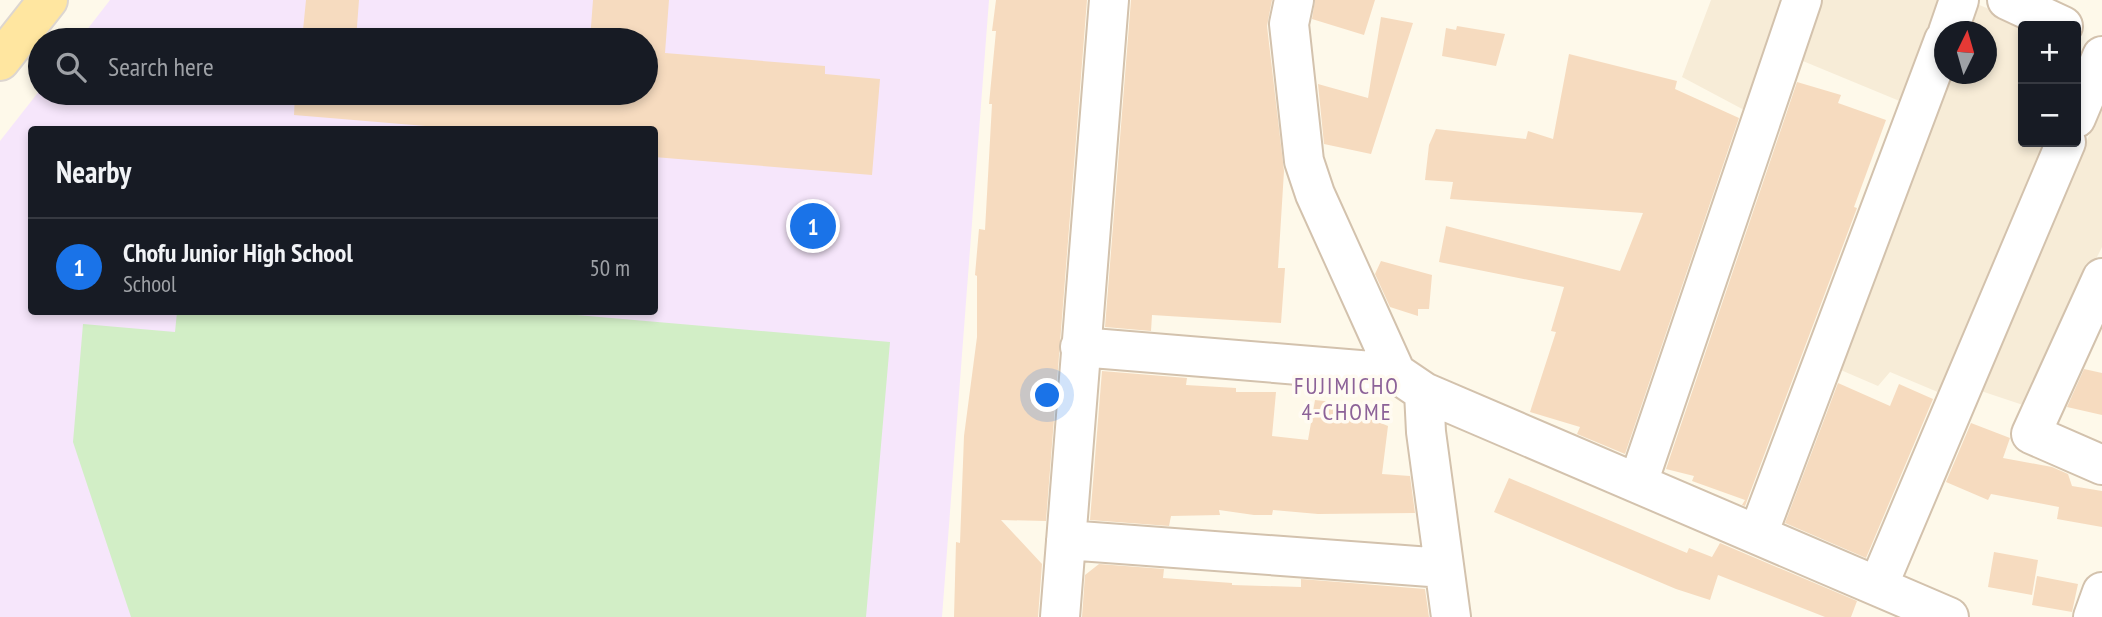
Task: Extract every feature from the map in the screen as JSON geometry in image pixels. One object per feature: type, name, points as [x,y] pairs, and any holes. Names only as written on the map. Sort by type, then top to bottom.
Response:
[{"type":"main road","points":[[0,61],[48,0]]},
{"type":"street","points":[[1060,617],[1110,0]]},
{"type":"street","points":[[1294,0],[1289,24],[1304,161],[1315,194],[1410,382],[1426,432],[1451,617]]},
{"type":"street","points":[[1638,483],[1802,0]]},
{"type":"street","points":[[1952,21],[1959,0]]},
{"type":"street","points":[[2007,0],[2052,21]]},
{"type":"street","points":[[2081,34],[2102,45]]},
{"type":"street","points":[[2081,106],[2102,56]]},
{"type":"street","points":[[1758,534],[1934,67]]},
{"type":"street","points":[[1878,586],[2064,147]]},
{"type":"street","points":[[2102,278],[2031,434],[2102,465]]},
{"type":"street","points":[[1080,347],[1410,382],[1949,617]]},
{"type":"street","points":[[1066,540],[1444,568]]},
{"type":"street","points":[[2093,617],[2102,592]]},
{"type":"shaded area","points":[[110,0],[989,0],[942,617],[0,617],[0,141],[28,105],[658,105],[658,28],[88,28]]},
{"type":"shaded area","points":[[1711,0],[1784,0],[1746,111],[1682,77]]},
{"type":"shaded area","points":[[1815,0],[1944,0],[1902,102],[1798,59]]},
{"type":"shaded area","points":[[1977,4],[2018,21],[2018,147],[2051,147],[1952,398],[1890,372],[1878,386],[1836,368],[1946,84],[1997,84],[1997,21],[1970,21]]},
{"type":"shaded area","points":[[2102,106],[2102,247],[2023,405],[1978,390]]},
{"type":"green space","points":[[177,315],[577,315],[890,342],[866,617],[131,617],[73,442],[83,324],[175,332]]},
{"type":"building","points":[[306,0],[359,0],[357,28],[303,28]]},
{"type":"building","points":[[593,0],[669,0],[665,53],[825,66],[825,74],[880,79],[872,175],[658,157],[658,126],[425,126],[294,115],[294,105],[658,105],[658,28],[591,28]]},
{"type":"building","points":[[996,0],[1087,0],[1046,521],[1001,520],[1042,564],[1038,617],[954,617],[956,542],[960,543],[964,436],[977,337],[975,275],[979,229],[985,230],[992,104],[989,104],[996,31],[992,31]]},
{"type":"building","points":[[1131,0],[1272,0],[1267,26],[1284,171],[1278,268],[1285,268],[1281,323],[1152,315],[1151,331],[1105,327]]},
{"type":"building","points":[[1315,0],[1375,0],[1364,35],[1312,19]]},
{"type":"building","points":[[1381,17],[1413,23],[1371,154],[1324,144],[1318,84],[1368,98]]},
{"type":"building","points":[[1457,26],[1505,34],[1496,66],[1442,56],[1446,28],[1456,30]]},
{"type":"building","points":[[1569,54],[1677,81],[1675,89],[1739,118],[1625,454],[1577,434],[1580,427],[1530,412],[1556,332],[1551,331],[1564,287],[1439,262],[1446,226],[1620,271],[1643,213],[1450,199],[1453,182],[1425,180],[1429,145],[1436,129],[1526,139],[1528,131],[1553,139]]},
{"type":"building","points":[[1797,82],[1841,95],[1838,103],[1886,120],[1854,207],[1857,208],[1745,506],[1742,505],[1745,500],[1692,481],[1694,476],[1666,469]]},
{"type":"building","points":[[1381,261],[1432,275],[1429,309],[1418,309],[1418,316],[1390,307],[1375,274]]},
{"type":"building","points":[[2084,369],[2102,373],[2102,415],[2067,407]]},
{"type":"building","points":[[1102,371],[1187,378],[1186,385],[1236,388],[1236,392],[1276,392],[1272,436],[1308,440],[1315,400],[1351,404],[1349,410],[1388,426],[1382,474],[1410,476],[1415,513],[1318,514],[1273,510],[1272,515],[1254,515],[1219,510],[1220,515],[1171,516],[1169,526],[1090,520]]},
{"type":"building","points":[[1838,383],[1890,406],[1899,384],[1933,399],[1866,558],[1785,523]]},
{"type":"building","points":[[1971,423],[2010,438],[2003,458],[2052,467],[2068,474],[2072,486],[2102,491],[2102,527],[2057,519],[2059,507],[1991,494],[1988,500],[1946,482]]},
{"type":"building","points":[[1509,478],[1687,553],[1689,548],[1712,557],[1720,543],[1857,601],[1851,617],[1825,617],[1718,575],[1710,600],[1676,589],[1494,512]]},
{"type":"building","points":[[1994,552],[2038,560],[2032,595],[1988,587]]},
{"type":"building","points":[[1099,564],[1164,569],[1163,578],[1232,585],[1301,587],[1301,579],[1425,589],[1429,617],[1082,617],[1085,575]]},
{"type":"building","points":[[2037,576],[2078,584],[2072,612],[2032,605]]},
{"type":"place","name":"Chofu Junior High School","points":[[813,226]]},
{"type":"district","name":"FUJIMICHO 4-CHOME","points":[[1347,399]]}]
